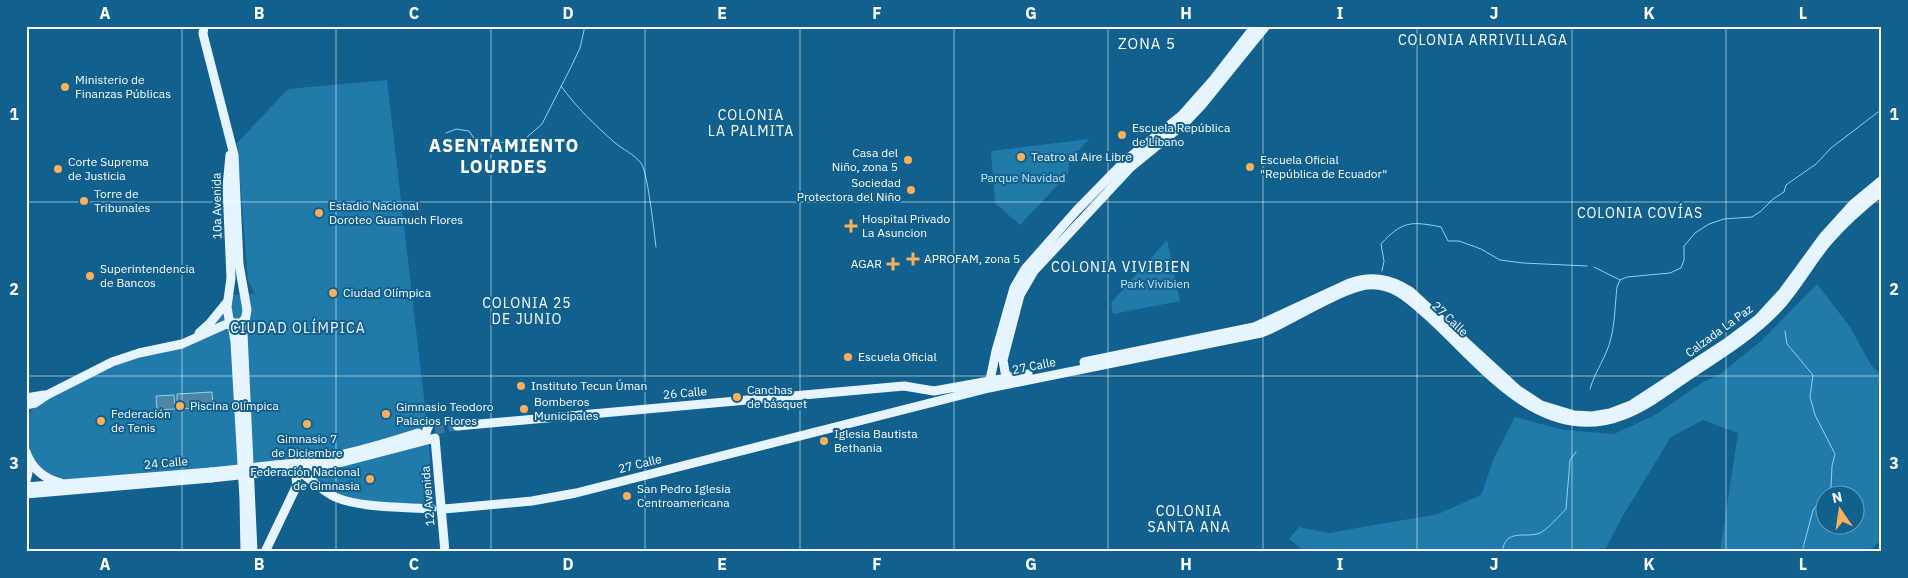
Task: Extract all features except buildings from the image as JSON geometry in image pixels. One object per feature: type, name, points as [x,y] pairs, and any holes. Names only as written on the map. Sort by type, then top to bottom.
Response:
[{"type":"main road","name":"10a Avenida","points":[[199,26],[230,149],[227,187],[231,278],[228,300]]},
{"type":"main road","name":"10a Avenida","points":[[204,26],[203,34],[234,155],[238,253],[244,298]]},
{"type":"main road","points":[[989,385],[1014,288],[1025,269],[1077,210],[1125,161],[1169,126],[1198,98],[1255,26]]},
{"type":"main road","points":[[1017,382],[1008,377],[1004,370],[1003,360],[1020,295],[1030,276],[1131,167],[1185,123],[1218,88],[1266,26]]},
{"type":"main road","name":"Calzada La Paz","points":[[1581,419],[1610,413],[1631,405],[1726,343],[1758,319],[1783,292],[1824,236],[1853,204],[1882,180]]},
{"type":"main road","name":"Calzada La Paz","points":[[1581,419],[1614,418],[1644,405],[1764,323],[1781,305],[1829,241],[1859,210],[1882,190]]},
{"type":"main road","name":"27 Calle","points":[[444,509],[532,501],[576,493],[989,385],[1008,377],[1254,327],[1359,280],[1375,278],[1390,280],[1415,295],[1528,397],[1555,411],[1581,419]]},
{"type":"main road","name":"27 Calle","points":[[915,388],[934,391],[1017,382],[1265,332],[1349,290],[1369,285],[1390,288],[1407,297],[1488,373],[1527,405],[1552,417],[1581,419]]},
{"type":"main road","points":[[182,344],[210,323],[228,300],[237,295],[244,298],[247,310],[243,337],[245,440],[251,551]]},
{"type":"main road","points":[[228,300],[227,310],[232,322],[235,342],[245,440]]},
{"type":"main road","points":[[1265,332],[1267,328],[1288,318],[1289,312]]},
{"type":"main road","points":[[26,413],[29,402],[126,357],[182,344],[232,322],[241,323],[245,319]]},
{"type":"main road","points":[[1215,343],[1221,338],[1254,327]]},
{"type":"main road","points":[[215,329],[226,329],[235,342]]},
{"type":"main road","name":"26 Calle","points":[[457,426],[904,386],[915,388]]},
{"type":"main road","points":[[308,462],[321,463],[342,460],[409,441],[425,435],[429,426]]},
{"type":"main road","points":[[308,462],[356,452],[418,433]]},
{"type":"main road","points":[[296,470],[344,462],[432,439]]},
{"type":"main road","name":"12 Avenida","points":[[432,439],[440,552]]},
{"type":"main road","name":"12 Avenida","points":[[432,439],[446,552]]},
{"type":"main road","points":[[26,452],[31,463],[40,472],[53,481],[66,484]]},
{"type":"main road","name":"24 Calle","points":[[26,494],[276,468],[308,462]]},
{"type":"main road","points":[[26,464],[28,470],[26,481]]},
{"type":"main road","name":"24 Calle","points":[[276,468],[296,470]]},
{"type":"main road","points":[[296,470],[308,476],[333,496],[358,503]]},
{"type":"main road","points":[[265,552],[296,485],[296,470]]},
{"type":"main road","name":"24 Calle","points":[[26,487],[211,475]]},
{"type":"main road","points":[[329,503],[358,503],[432,509]]},
{"type":"green space","name":"Ciudad Olímpica","points":[[387,80],[427,424],[434,507],[360,502],[336,495],[301,471],[67,482],[45,473],[32,459],[26,441],[27,422],[35,405],[130,357],[183,346],[213,318],[231,295],[255,294],[248,280],[237,143],[288,89]]},
{"type":"green space","name":"Parque Navidad","points":[[1089,139],[1079,150],[1070,156],[1068,174],[1020,225],[995,203],[991,151]]},
{"type":"green space","name":"Park Vivibien","points":[[1167,240],[1180,301],[1113,314],[1111,303]]},
{"type":"green space","points":[[1817,284],[1850,327],[1871,365],[1882,376],[1882,539],[1868,552],[1720,552],[1738,433],[1703,420],[1671,437],[1622,517],[1604,552],[1306,552],[1289,539],[1299,527],[1329,533],[1438,514],[1481,495],[1494,458],[1515,417],[1564,430],[1614,434],[1655,415],[1703,382],[1719,375],[1762,340]]},
{"type":"shaded area","points":[[212,392],[213,407],[177,409],[177,394]]},
{"type":"shaded area","points":[[174,395],[175,409],[157,410],[156,396]]},
{"type":"waterway","points":[[446,133],[456,129],[469,131],[478,144],[526,138],[542,124],[580,48],[585,26]]},
{"type":"waterway","points":[[561,86],[593,122],[614,142],[641,163],[648,190],[656,247]]},
{"type":"waterway","points":[[1590,389],[1611,338],[1617,287],[1620,280],[1627,277],[1670,273],[1681,268],[1684,260],[1684,246],[1695,233],[1709,224],[1724,219],[1752,217],[1784,192],[1786,185],[1816,164],[1831,148],[1882,109]]},
{"type":"waterway","points":[[1382,271],[1384,261],[1381,244],[1388,236],[1401,227],[1414,224],[1441,227],[1448,241],[1459,241],[1481,249],[1500,260],[1587,266]]},
{"type":"waterway","points":[[1594,267],[1620,280]]},
{"type":"waterway","points":[[1785,331],[1787,344],[1813,375],[1810,397],[1815,415],[1835,454],[1832,466],[1831,487],[1813,510],[1802,552]]},
{"type":"waterway","points":[[1502,552],[1507,539],[1516,535],[1540,533],[1550,526],[1566,509],[1570,460],[1576,452]]},
{"type":"tunnel","points":[[422,432],[457,426]]},
{"type":"place","name":"Ministerio de Finanzas Públicas","points":[[65,87]]},
{"type":"place","name":"Escuela República de Líbano","points":[[1122,135]]},
{"type":"place","name":"Teatro al Aire Libre","points":[[1021,157]]},
{"type":"place","name":"Casa del Niño, zona 5","points":[[908,160]]},
{"type":"place","name":"Escuela Oficial \"República de Ecuador\"","points":[[1250,167]]},
{"type":"place","name":"Corte Suprema de Justicia","points":[[58,169]]},
{"type":"place","name":"Sociedad Protectora del Niño","points":[[911,190]]},
{"type":"place","name":"Torre de Tribunales","points":[[84,201]]},
{"type":"place","name":"Estadio Nacional Doroteo Guamuch Flores","points":[[319,213]]},
{"type":"place","name":"Hospital Privado La Asuncion","points":[[851,226]]},
{"type":"place","name":"APROFAM, zona 5","points":[[913,259]]},
{"type":"place","name":"AGAR","points":[[893,264]]},
{"type":"place","name":"Superintendencia de Bancos","points":[[90,276]]},
{"type":"place","name":"Ciudad Olímpica","points":[[333,293]]},
{"type":"place","name":"Escuela Oficial","points":[[848,357]]},
{"type":"place","name":"Instituto Tecun Úman","points":[[521,386]]},
{"type":"place","name":"Canchas de básquet","points":[[737,397]]},
{"type":"place","name":"Piscina Olímpica","points":[[180,406]]},
{"type":"place","name":"Bomberos Municipales","points":[[524,409]]},
{"type":"place","name":"Gimnasio Teodoro Palacios Flores","points":[[386,414]]},
{"type":"place","name":"Federación de Tenis","points":[[101,421]]},
{"type":"place","name":"Gimnasio 7 de Diciembre","points":[[307,424]]},
{"type":"place","name":"Iglesia Bautista Bethania","points":[[824,441]]},
{"type":"place","name":"Federación Nacional de Gimnasia","points":[[370,479]]},
{"type":"place","name":"San Pedro Iglesia Centroamericana","points":[[627,496]]},
{"type":"district","name":"COLONIA ARRIVILLAGA","points":[[1483,40]]},
{"type":"district","name":"ZONA 5","points":[[1147,44]]},
{"type":"district","name":"COLONIA LA PALMITA","points":[[751,124]]},
{"type":"district","name":"ASENTAMIENTO LOURDES","points":[[504,156]]},
{"type":"district","name":"COLONIA COVÍAS","points":[[1640,213]]},
{"type":"district","name":"COLONIA VIVIBIEN","points":[[1121,267]]},
{"type":"district","name":"COLONIA 25 DE JUNIO","points":[[527,312]]},
{"type":"district","name":"CIUDAD OLÍMPICA","points":[[298,328]]},
{"type":"district","name":"COLONIA SANTA ANA","points":[[1189,520]]}]
